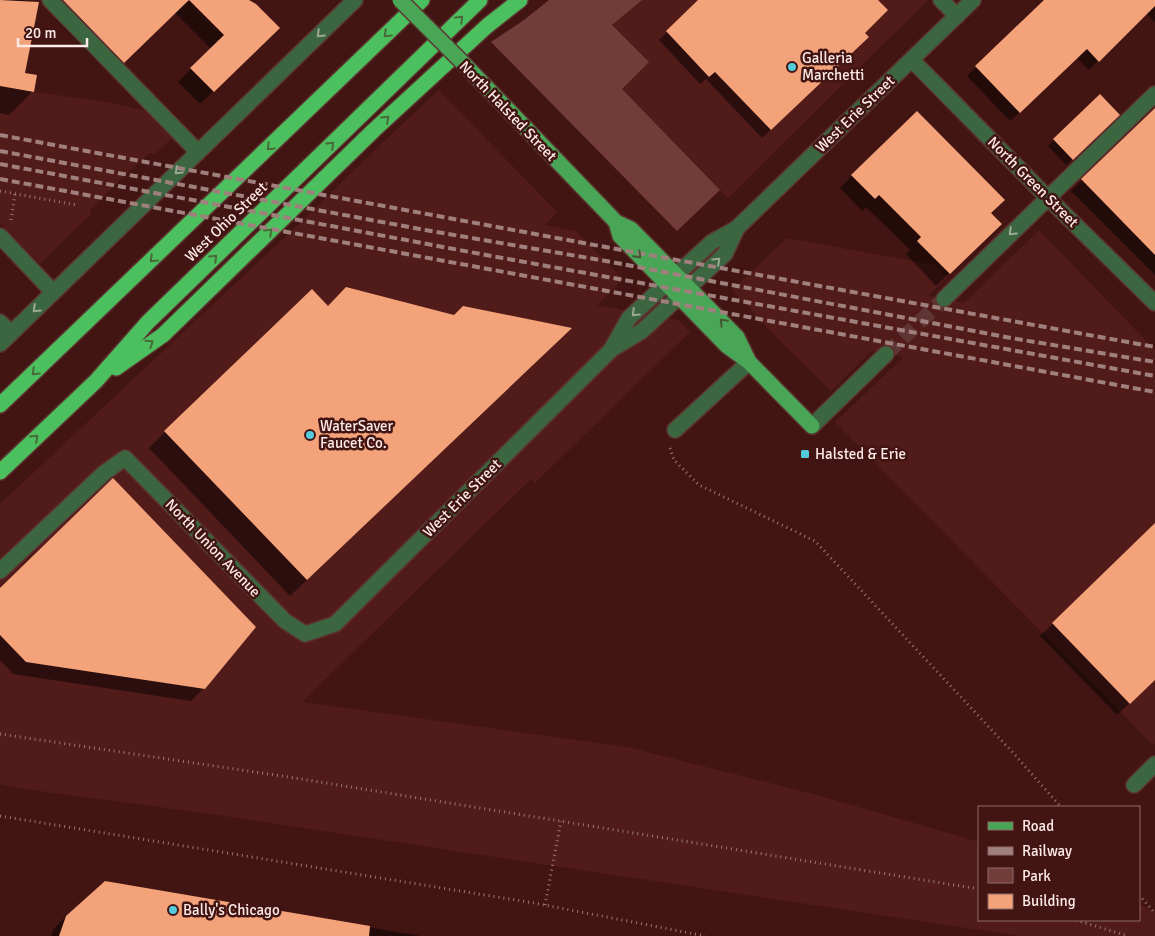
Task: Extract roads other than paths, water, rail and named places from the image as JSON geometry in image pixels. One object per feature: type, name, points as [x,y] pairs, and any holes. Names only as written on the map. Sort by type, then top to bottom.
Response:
[{"type":"highway","name":"West Ohio Street","points":[[0,405],[422,0]]},
{"type":"highway","name":"West Ohio Street","points":[[0,472],[96,381],[148,322],[480,0]]},
{"type":"highway","points":[[96,381],[163,334],[374,130],[487,26],[520,0]]},
{"type":"main road","name":"North Halsted Street","points":[[400,0],[616,222],[620,236],[671,279],[684,292],[727,346],[749,362],[812,426]]},
{"type":"street","points":[[0,322],[5,338],[354,0]]},
{"type":"street","points":[[942,0],[957,16]]},
{"type":"street","name":"West Erie Street","points":[[612,349],[629,318],[712,242],[737,228],[973,0]]},
{"type":"street","points":[[57,2],[198,152]]},
{"type":"street","name":"North Green Street","points":[[912,60],[1155,303]]},
{"type":"street","points":[[944,299],[1155,94]]},
{"type":"street","name":"West Erie Street","points":[[305,634],[335,624],[612,349],[642,331],[725,254],[737,228]]},
{"type":"street","points":[[0,236],[53,292]]},
{"type":"street","points":[[812,426],[886,354]]},
{"type":"street","points":[[675,430],[749,362]]},
{"type":"street","name":"North Union Avenue","points":[[0,572],[104,473],[125,458],[281,618],[305,634]]},
{"type":"street","points":[[1134,785],[1155,764]]},
{"type":"tunnel","points":[[886,354],[944,299]]},
{"type":"railway","points":[[0,135],[1155,347]]},
{"type":"railway","points":[[0,151],[425,230],[606,261],[1011,338],[1155,362]]},
{"type":"railway","points":[[0,164],[486,255],[1155,376]]},
{"type":"railway","points":[[0,179],[1155,392]]},
{"type":"place","name":"Galleria Marchetti","points":[[792,67]]},
{"type":"place","name":"WaterSaver Faucet Co.","points":[[310,435]]},
{"type":"place","name":"Halsted & Erie","points":[[805,454]]},
{"type":"place","name":"Bally's Chicago","points":[[173,910]]}]
